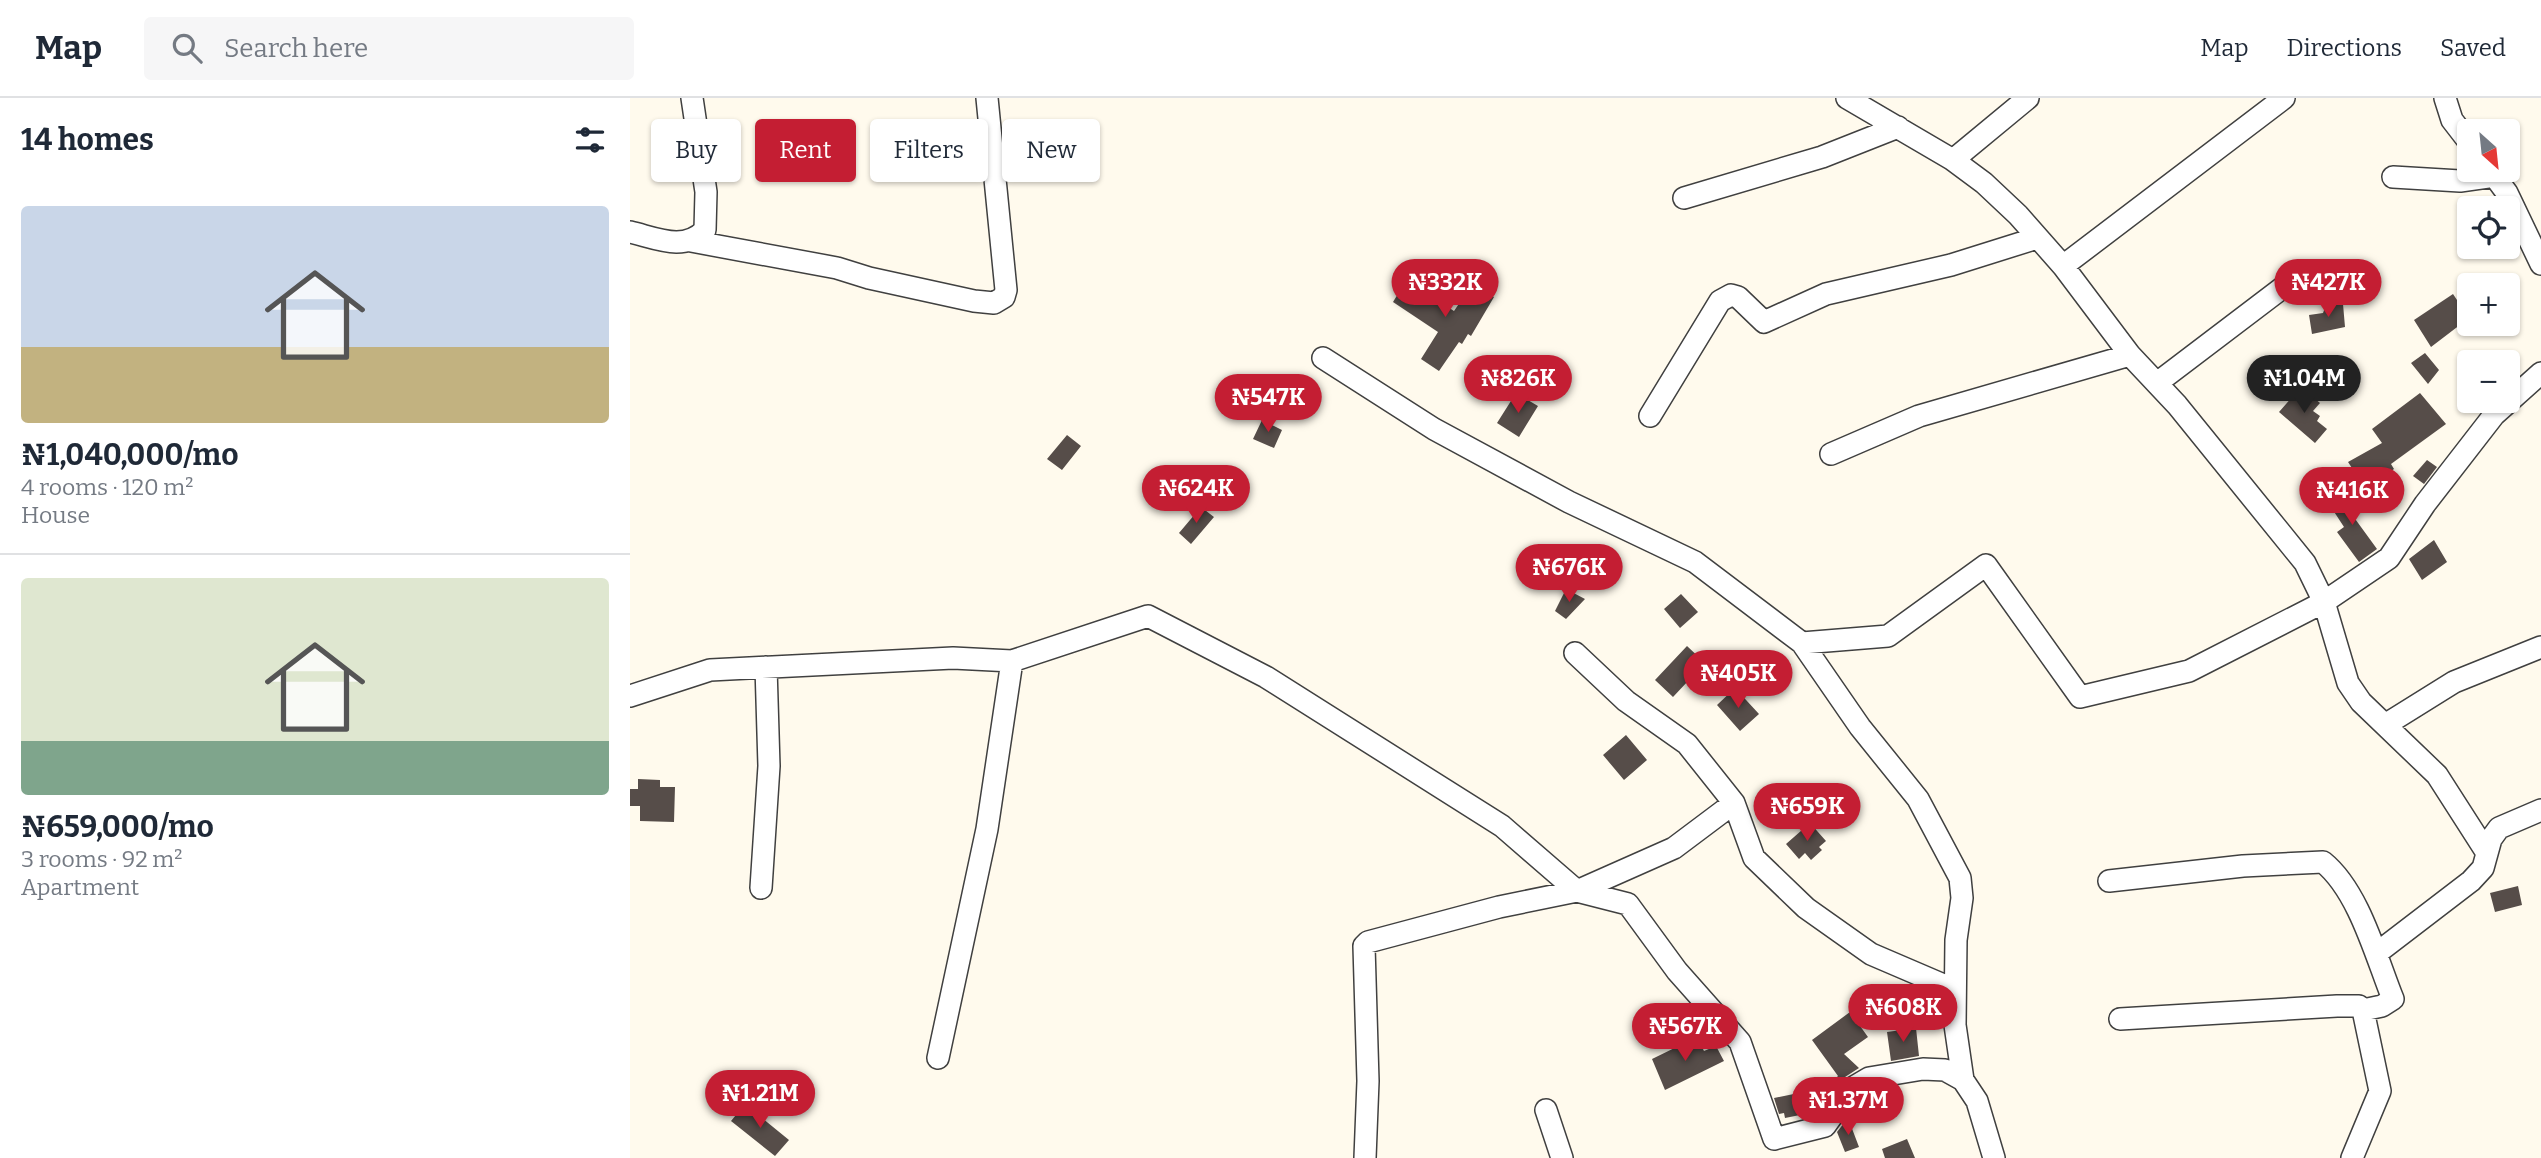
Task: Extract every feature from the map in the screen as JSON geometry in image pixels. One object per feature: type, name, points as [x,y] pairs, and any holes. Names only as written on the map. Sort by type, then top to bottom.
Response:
[{"type":"street","points":[[630,232],[684,244],[705,230],[706,192],[692,98]]},
{"type":"street","points":[[691,241],[837,268],[869,278],[994,303],[1000,300],[1006,290],[987,98]]},
{"type":"street","points":[[1847,98],[1952,160],[2003,200],[2063,266],[2130,355],[2157,383],[2305,563],[2324,602],[2340,665],[2348,683],[2361,702],[2437,775],[2487,853]]},
{"type":"street","points":[[1952,160],[2028,98]]},
{"type":"street","points":[[2063,266],[2284,98]]},
{"type":"street","points":[[2445,98],[2457,126]]},
{"type":"street","points":[[1684,198],[1822,157],[1898,127]]},
{"type":"street","points":[[2393,177],[2457,181]]},
{"type":"street","points":[[2499,182],[2507,193],[2541,264]]},
{"type":"street","points":[[1650,416],[1720,301],[1731,295],[1738,297],[1764,322],[1826,294],[1961,262],[2037,238]]},
{"type":"street","points":[[2157,383],[2286,285]]},
{"type":"street","points":[[1831,454],[1919,416],[2130,355]]},
{"type":"street","points":[[1323,358],[1434,429],[1569,502],[1695,562],[1802,643],[1860,727],[1918,799],[1959,878],[1962,898],[1956,940],[1955,1025],[1963,1080],[1977,1101],[1994,1158]]},
{"type":"street","points":[[1802,643],[1888,636],[1986,565],[2080,697],[2189,671],[2324,602],[2389,558],[2425,504],[2494,415],[2541,373]]},
{"type":"street","points":[[630,696],[710,670],[953,658],[1012,661],[1148,616],[1266,677],[1502,826],[1577,891],[1628,904],[1677,971],[1740,1042],[1774,1139],[1786,1138],[1831,1123],[1852,1088],[1869,1078],[1923,1069],[1945,1070],[1963,1080]]},
{"type":"street","points":[[2385,725],[2454,682],[2541,647]]},
{"type":"street","points":[[1575,653],[1626,701],[1687,744],[1734,803],[1754,858],[1806,908],[1871,954],[1955,990]]},
{"type":"street","points":[[938,1058],[987,829],[1012,661]]},
{"type":"street","points":[[761,888],[769,766],[766,667]]},
{"type":"street","points":[[1365,1158],[1368,1081],[1364,946],[1373,939],[1388,935],[1499,907],[1577,891],[1674,848],[1734,803]]},
{"type":"street","points":[[2377,953],[2457,895],[2483,868],[2491,839],[2500,828],[2541,810]]},
{"type":"street","points":[[2109,881],[2243,866],[2323,863],[2338,874],[2377,953],[2393,999],[2382,1006],[2363,1010]]},
{"type":"street","points":[[2120,1018],[2359,1006],[2363,1010],[2380,1091],[2352,1158]]},
{"type":"street","points":[[1546,1110],[1562,1158]]},
{"type":"building","points":[[1404,284],[1417,292],[1420,289],[1454,311],[1469,289],[1472,291],[1476,285],[1494,297],[1471,336],[1468,334],[1462,344],[1459,342],[1439,371],[1421,359],[1438,332],[1393,302]]},
{"type":"building","points":[[2453,294],[2457,300],[2457,327],[2431,347],[2414,320]]},
{"type":"building","points":[[2343,304],[2345,327],[2312,334],[2309,315],[2323,313],[2326,305]]},
{"type":"building","points":[[2425,353],[2439,370],[2428,384],[2411,363]]},
{"type":"building","points":[[2301,387],[2320,403],[2313,411],[2320,416],[2317,421],[2327,429],[2315,443],[2279,412]]},
{"type":"building","points":[[1516,393],[1538,406],[1519,437],[1497,423]]},
{"type":"building","points":[[2420,393],[2446,424],[2391,464],[2394,469],[2366,489],[2348,462],[2382,443],[2372,429]]},
{"type":"building","points":[[1262,420],[1282,430],[1274,448],[1253,439]]},
{"type":"building","points":[[1067,435],[1081,446],[1062,470],[1047,459]]},
{"type":"building","points":[[2427,460],[2437,467],[2424,484],[2413,476]]},
{"type":"building","points":[[2349,491],[2362,511],[2353,516],[2377,549],[2359,562],[2337,532],[2344,527],[2329,504]]},
{"type":"building","points":[[1201,507],[1214,517],[1191,544],[1179,533]]},
{"type":"building","points":[[2434,540],[2447,562],[2422,580],[2409,559]]},
{"type":"building","points":[[1566,589],[1585,599],[1566,619],[1555,611]]},
{"type":"building","points":[[1681,594],[1698,612],[1680,628],[1664,609]]},
{"type":"building","points":[[1687,646],[1705,663],[1673,697],[1655,680]]},
{"type":"building","points":[[1735,688],[1759,714],[1740,731],[1717,705]]},
{"type":"building","points":[[1626,735],[1647,760],[1624,780],[1603,755]]},
{"type":"building","points":[[638,779],[660,780],[660,787],[675,787],[674,822],[640,821],[640,806],[630,806],[630,789],[638,789]]},
{"type":"building","points":[[1810,823],[1826,841],[1819,847],[1822,850],[1811,860],[1805,853],[1799,859],[1786,844]]},
{"type":"building","points":[[2518,886],[2522,905],[2495,912],[2490,893]]},
{"type":"building","points":[[1850,1012],[1868,1037],[1844,1054],[1859,1068],[1845,1077],[1837,1087],[1832,1082],[1838,1076],[1812,1040]]},
{"type":"building","points":[[1916,1028],[1919,1056],[1891,1061],[1887,1032]]},
{"type":"building","points":[[1697,1037],[1704,1051],[1716,1046],[1724,1061],[1665,1090],[1652,1059]]},
{"type":"building","points":[[1818,1089],[1822,1107],[1820,1111],[1785,1118],[1784,1113],[1779,1114],[1774,1098]]},
{"type":"building","points":[[745,1104],[789,1140],[775,1156],[731,1121]]},
{"type":"building","points":[[1848,1118],[1859,1147],[1845,1152],[1837,1132]]},
{"type":"building","points":[[1907,1139],[1915,1158],[1885,1158],[1882,1149]]}]
